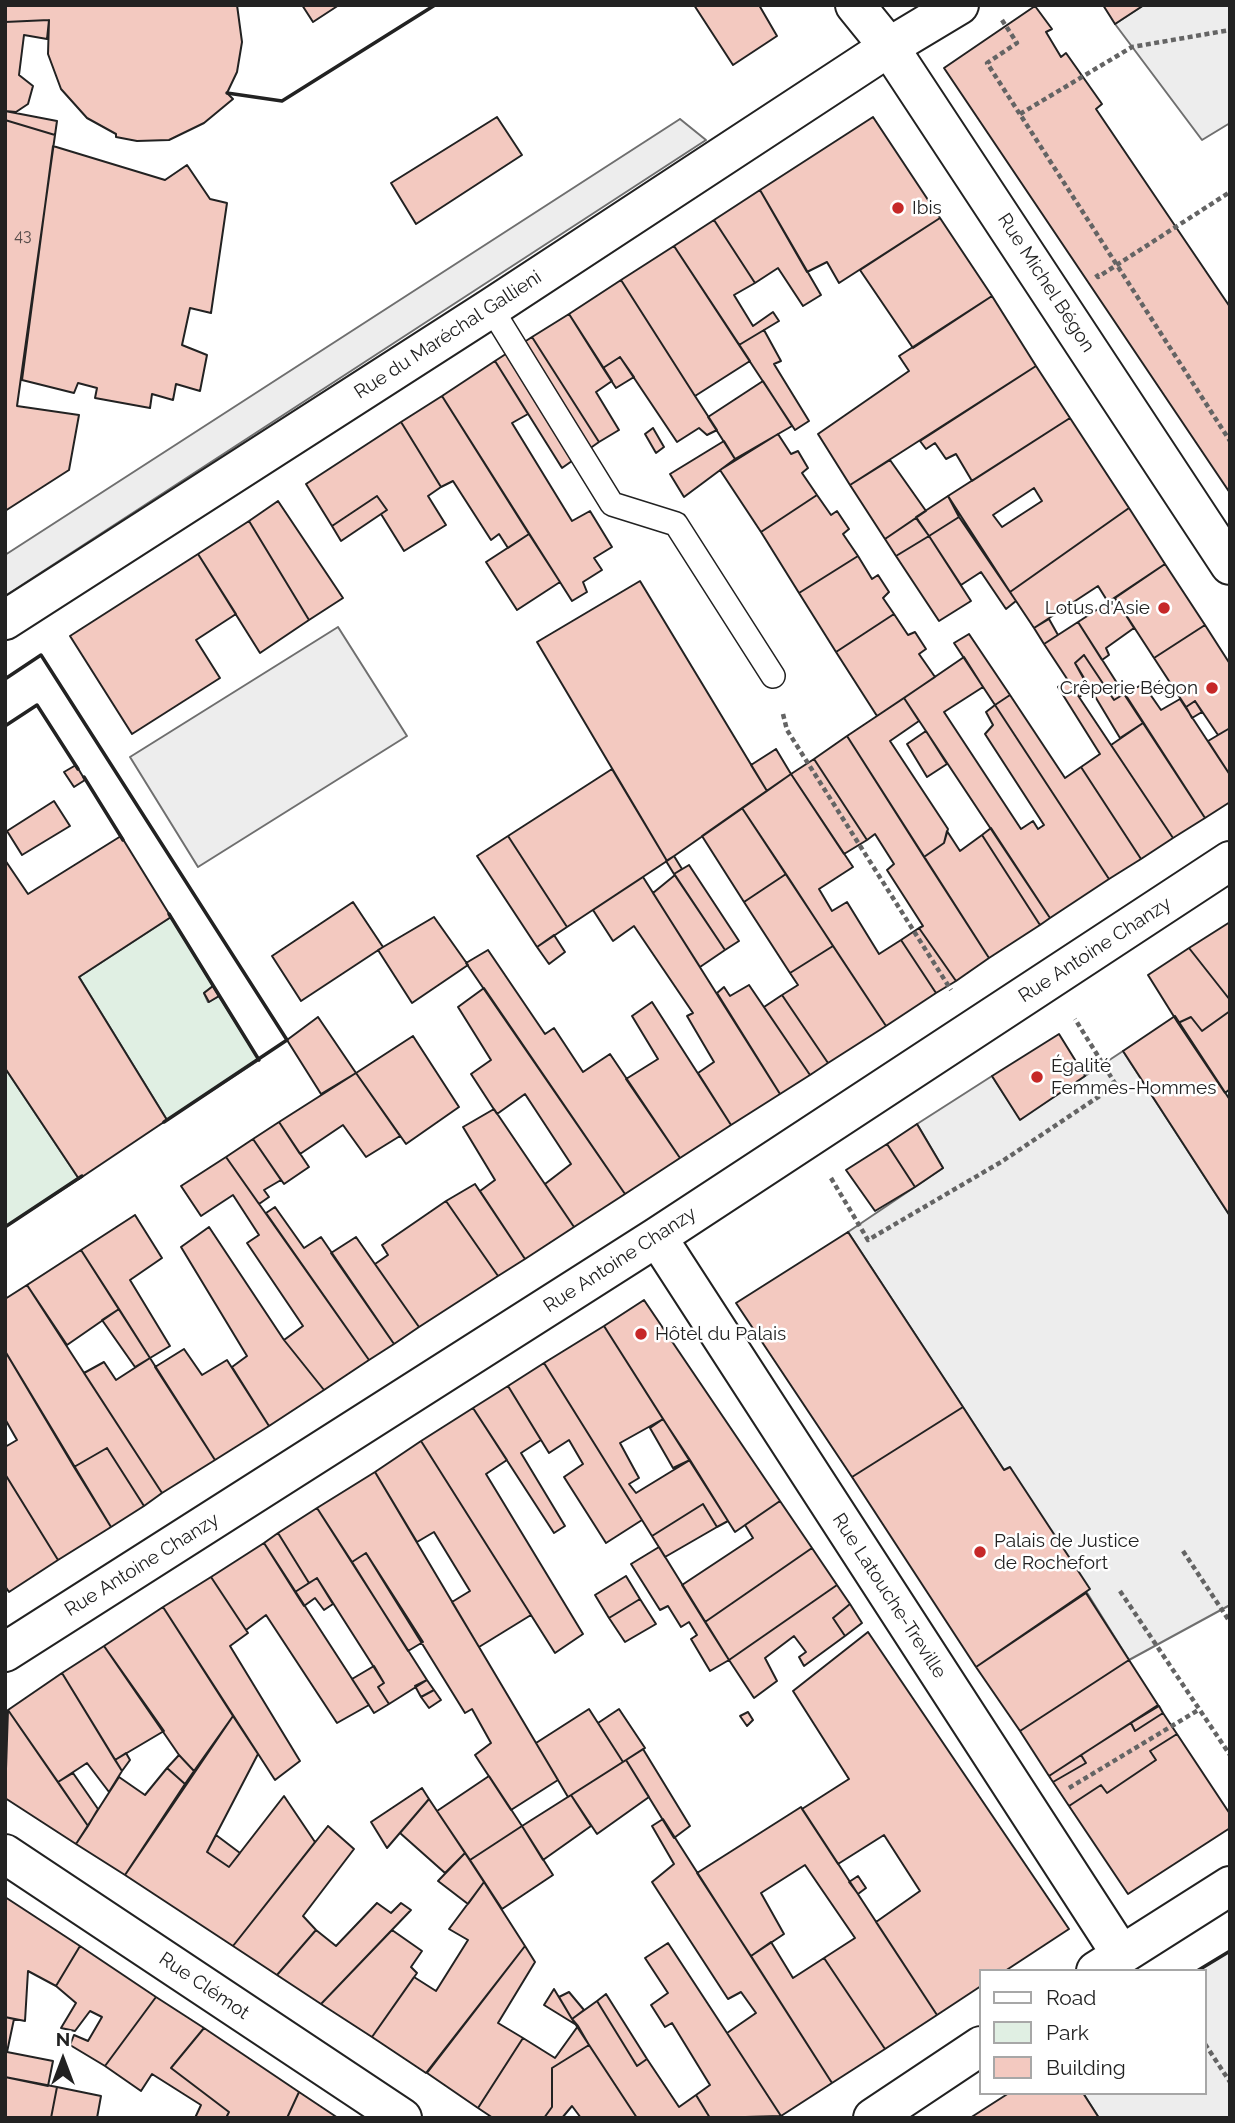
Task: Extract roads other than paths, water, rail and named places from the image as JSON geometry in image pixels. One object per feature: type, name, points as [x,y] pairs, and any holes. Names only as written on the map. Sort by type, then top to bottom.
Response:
[{"type":"street","name":"Rue Michel Bégon","points":[[855,5],[888,47],[1230,565]]},
{"type":"street","name":"Rue du Maréchal Gallieni","points":[[5,620],[491,308],[888,47],[959,5]]},
{"type":"street","name":"Rue Antoine Chanzy","points":[[5,1652],[657,1237],[1230,861]]},
{"type":"street","name":"Rue Latouche-Treville","points":[[657,1237],[1029,1812],[1109,1962]]},
{"type":"street","name":"Rue Clémot","points":[[5,1854],[402,2118]]},
{"type":"street","points":[[1109,1962],[1230,1886]]},
{"type":"street","points":[[873,2118],[979,2047]]},
{"type":"lane","points":[[491,308],[612,504],[676,524],[773,676]]},
{"type":"place","name":"Ibis","points":[[898,208]]},
{"type":"place","name":"Lotus d'Asie","points":[[1164,608]]},
{"type":"place","name":"Crêperie Bégon","points":[[1212,688]]},
{"type":"place","name":"Égalité Femmes-Hommes","points":[[1037,1077]]},
{"type":"place","name":"Hôtel du Palais","points":[[641,1334]]},
{"type":"place","name":"Palais de Justice de Rochefort","points":[[980,1552]]}]
